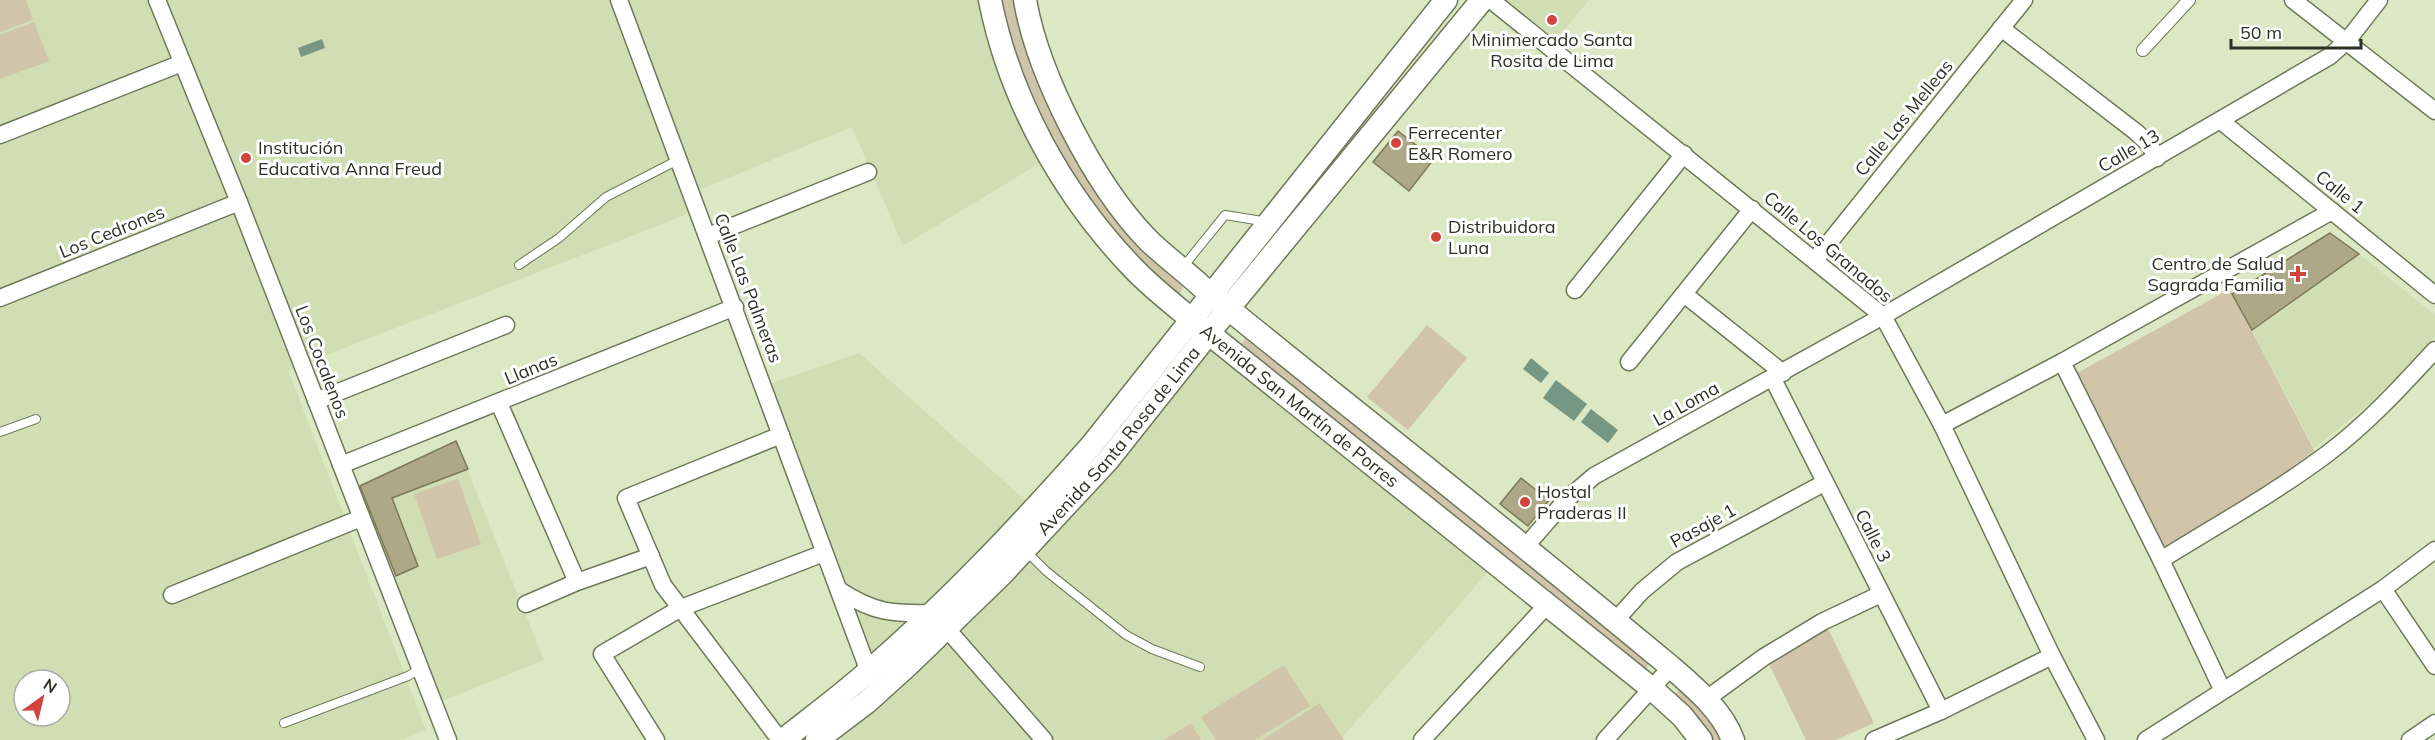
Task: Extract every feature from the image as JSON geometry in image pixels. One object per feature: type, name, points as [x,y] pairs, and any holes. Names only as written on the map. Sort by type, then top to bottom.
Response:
[{"type":"main road","name":"Avenida San Martín de Porres","points":[[990,0],[996,28],[1029,116],[1049,156],[1076,197],[1133,268],[1200,326],[1651,688],[1682,716],[1701,740]]},
{"type":"main road","name":"Avenida Santa Rosa de Lima","points":[[782,740],[868,672],[940,620],[1025,550],[1108,460],[1219,301],[1482,0]]},
{"type":"main road","name":"Avenida Santa Rosa de Lima","points":[[1219,301],[1268,222],[1440,2]]},
{"type":"main road","name":"Avenida San Martín de Porres","points":[[1026,8],[1060,103],[1091,163],[1118,204],[1148,239],[1219,301],[1671,667],[1705,700],[1720,718],[1732,740]]},
{"type":"main road","points":[[996,28],[1026,8]]},
{"type":"main road","points":[[1029,116],[1060,103]]},
{"type":"main road","name":"Avenida Santa Rosa de Lima","points":[[817,740],[867,702],[940,620],[988,559],[1200,326]]},
{"type":"street","name":"Los Cocalenos","points":[[157,0],[239,202],[448,740]]},
{"type":"street","name":"Calle Las Palmeras","points":[[619,0],[735,307],[868,672]]},
{"type":"street","name":"Calle Los Granados","points":[[1491,0],[1883,316],[1942,425],[2052,656],[2096,740]]},
{"type":"street","name":"Calle Las Melleas","points":[[1815,260],[2024,0]]},
{"type":"street","points":[[2143,50],[2188,0]]},
{"type":"street","points":[[2293,0],[2435,111]]},
{"type":"street","name":"Calle 13","points":[[1883,316],[2330,56],[2347,41],[2379,0]]},
{"type":"street","points":[[2001,28],[2136,132],[2149,144],[2157,158]]},
{"type":"street","points":[[0,135],[183,63]]},
{"type":"street","name":"Calle 1","points":[[2221,121],[2435,295]]},
{"type":"street","points":[[1575,290],[1684,154]]},
{"type":"street","points":[[708,236],[868,172]]},
{"type":"street","name":"Los Cedrones","points":[[0,298],[239,202]]},
{"type":"street","points":[[1629,362],[1752,209]]},
{"type":"street","points":[[1942,425],[2062,362],[2332,211]]},
{"type":"street","points":[[1684,294],[1778,376]]},
{"type":"street","name":"Llanas","points":[[341,465],[735,307]]},
{"type":"street","name":"La Loma","points":[[1525,547],[1566,500],[1594,476],[1883,316]]},
{"type":"street","points":[[316,401],[506,325]]},
{"type":"street","points":[[2161,560],[2270,493],[2327,454],[2395,394],[2435,350]]},
{"type":"street","points":[[2062,362],[2161,560],[2222,689]]},
{"type":"street","name":"Calle 3","points":[[1778,376],[1824,483],[1941,711]]},
{"type":"street","points":[[499,403],[577,582]]},
{"type":"street","points":[[781,435],[626,498],[663,585],[782,740]]},
{"type":"street","name":"Pasaje 1","points":[[1615,621],[1642,591],[1677,562],[1824,483]]},
{"type":"street","points":[[172,595],[361,518]]},
{"type":"street","points":[[2146,740],[2222,689],[2383,589],[2435,550]]},
{"type":"street","points":[[656,740],[602,654],[681,608],[824,552]]},
{"type":"street","points":[[526,604],[577,582],[651,556]]},
{"type":"street","points":[[2383,589],[2435,666]]},
{"type":"street","points":[[839,590],[858,603],[886,612],[940,620],[1044,740]]},
{"type":"street","points":[[1705,700],[1764,657],[1822,622],[1881,594]]},
{"type":"street","points":[[1422,740],[1547,605]]},
{"type":"street","points":[[1874,740],[1941,711],[2052,656]]},
{"type":"street","points":[[1605,740],[1671,667]]},
{"type":"street","points":[[2410,740],[2435,723]]},
{"type":"lane","points":[[519,265],[559,238],[606,196],[678,160]]},
{"type":"lane","points":[[1182,269],[1225,215],[1268,222]]},
{"type":"lane","points":[[0,432],[36,419]]},
{"type":"lane","points":[[1025,550],[1046,572],[1126,635],[1152,649],[1200,667]]},
{"type":"lane","points":[[284,723],[408,676],[420,669]]},
{"type":"shaded area","points":[[0,0],[1008,0],[1060,151],[903,246],[852,127],[701,189],[685,215],[288,370],[426,730],[402,740],[0,740]]},
{"type":"shaded area","points":[[0,0],[26,0],[33,20],[0,32]]},
{"type":"shaded area","points":[[1001,0],[1016,0],[1051,105],[1074,155],[1088,178],[1122,223],[1183,285],[1181,292],[1173,299],[1123,250],[1057,159],[1020,75]]},
{"type":"shaded area","name":"Minimercado Santa Rosita de Lima","points":[[1505,0],[1589,0],[1556,40]]},
{"type":"shaded area","points":[[1451,18],[1455,22],[1243,283],[1236,279]]},
{"type":"shaded area","points":[[34,22],[49,61],[0,79],[0,35]]},
{"type":"shaded area","points":[[322,39],[325,48],[301,57],[298,48]]},
{"type":"shaded area","points":[[2359,254],[2435,315],[2435,336],[2373,401],[2314,448],[2252,330]]},
{"type":"shaded area","points":[[2230,289],[2315,452],[2166,553],[2077,373]]},
{"type":"shaded area","points":[[1208,316],[1504,554],[1340,740],[798,740],[878,678],[769,384],[859,353],[1043,516]]},
{"type":"shaded area","points":[[1427,325],[1467,358],[1408,430],[1367,397]]},
{"type":"shaded area","points":[[1247,337],[1650,663],[1643,671],[1237,350]]},
{"type":"shaded area","points":[[1531,358],[1549,373],[1541,383],[1523,369]]},
{"type":"shaded area","points":[[1556,380],[1587,404],[1574,421],[1543,398]]},
{"type":"shaded area","points":[[1591,409],[1618,430],[1608,443],[1581,422]]},
{"type":"shaded area","points":[[456,441],[544,660],[443,701],[391,579],[358,490],[362,483]]},
{"type":"shaded area","points":[[458,479],[481,544],[437,559],[414,494]]},
{"type":"shaded area","points":[[1826,625],[1874,723],[1836,740],[1806,740],[1767,660]]},
{"type":"shaded area","points":[[1284,665],[1310,706],[1255,740],[1216,740],[1201,717]]},
{"type":"shaded area","points":[[1682,690],[1709,720],[1722,740],[1710,740],[1673,697],[1676,692]]},
{"type":"shaded area","points":[[1320,703],[1344,740],[1262,740]]},
{"type":"shaded area","points":[[1191,723],[1201,740],[1164,740]]},
{"type":"building","points":[[1398,131],[1434,159],[1409,191],[1373,162]]},
{"type":"building","name":"Centro de Salud Sagrada Familia","points":[[2330,233],[2359,254],[2252,330],[2232,294]]},
{"type":"building","points":[[456,441],[468,469],[392,498],[418,566],[396,576],[360,486]]},
{"type":"building","name":"Hostal Praderas II","points":[[1521,478],[1549,500],[1528,526],[1500,504]]},
{"type":"place","name":"Minimercado Santa Rosita de Lima","points":[[1552,20]]},
{"type":"place","name":"Ferrecenter E&R Romero","points":[[1396,143]]},
{"type":"place","name":"Institución Educativa Anna Freud","points":[[246,158]]},
{"type":"place","name":"Distribuidora Luna","points":[[1436,237]]},
{"type":"place","name":"Centro de Salud Sagrada Familia","points":[[2298,274]]},
{"type":"place","name":"Hostal Praderas II","points":[[1525,502]]}]
